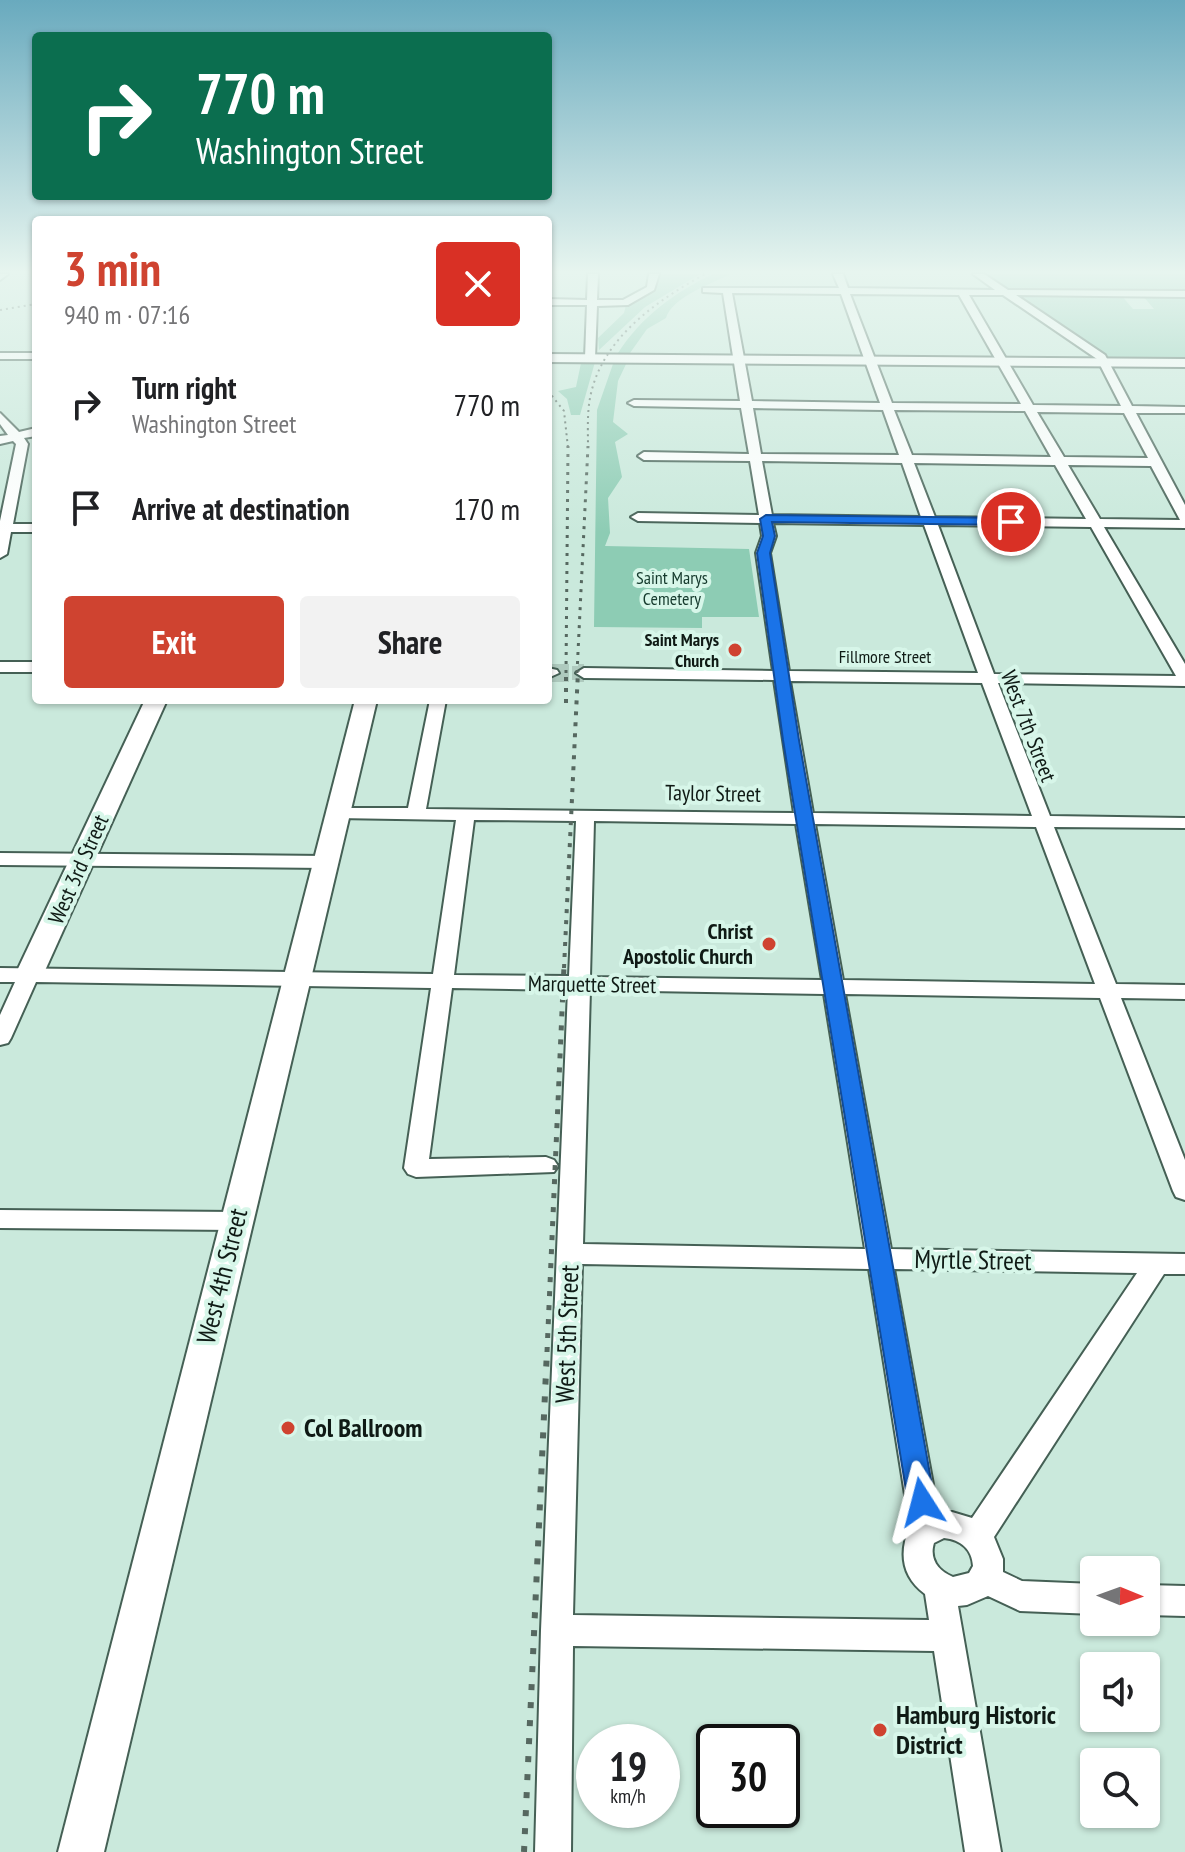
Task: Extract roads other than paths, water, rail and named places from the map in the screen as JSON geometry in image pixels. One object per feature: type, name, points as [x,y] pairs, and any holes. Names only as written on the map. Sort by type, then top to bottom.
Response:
[{"type":"main road","points":[[832,360],[1185,363]]},
{"type":"main road","name":"West 3rd Street","points":[[29,975],[154,704]]},
{"type":"main road","name":"West 4th Street","points":[[81,1852],[365,704]]},
{"type":"street","points":[[738,360],[769,536],[763,553],[782,676],[926,1530]]},
{"type":"street","name":"West 7th Street","points":[[870,361],[1042,821],[1185,1191]]},
{"type":"street","points":[[1002,362],[1185,679]]},
{"type":"street","points":[[638,517],[1093,523],[1185,521],[1105,362]]},
{"type":"street","points":[[634,403],[1185,410]]},
{"type":"street","points":[[0,416],[22,444],[8,528],[0,554]]},
{"type":"street","points":[[0,440],[32,433]]},
{"type":"street","points":[[644,456],[1155,462]]},
{"type":"street","points":[[8,528],[32,528]]},
{"type":"street","points":[[0,667],[32,667]]},
{"type":"street","name":"Fillmore Street","points":[[584,673],[1185,679]]},
{"type":"street","points":[[416,814],[437,704]]},
{"type":"street","name":"Taylor Street","points":[[337,813],[1185,823]]},
{"type":"street","points":[[466,814],[416,1168],[546,1166]]},
{"type":"street","name":"West 5th Street","points":[[553,1852],[557,1630],[585,816]]},
{"type":"street","points":[[0,859],[325,862]]},
{"type":"street","name":"Marquette Street","points":[[0,975],[1185,992]]},
{"type":"street","name":"West 3rd Street","points":[[0,1038],[29,975]]},
{"type":"street","points":[[0,1219],[235,1221]]},
{"type":"street","name":"Myrtle Street","points":[[570,1254],[1171,1264]]},
{"type":"street","points":[[977,1536],[1171,1264]]},
{"type":"street","points":[[942,1524],[954,1525],[977,1536],[989,1558],[986,1579],[968,1591],[957,1593],[939,1587],[917,1564],[917,1543],[926,1530],[942,1524]]},
{"type":"street","points":[[986,1579],[1020,1596],[1080,1598]]},
{"type":"street","points":[[939,1587],[983,1852]]},
{"type":"street","points":[[1160,1600],[1185,1601]]},
{"type":"street","points":[[557,1630],[946,1636]]},
{"type":"tunnel","points":[[552,673],[584,673]]},
{"type":"railway","points":[[588,446],[590,398],[605,360]]},
{"type":"railway","points":[[552,396],[564,411],[568,448]]},
{"type":"railway","points":[[577,673],[588,446]]},
{"type":"railway","points":[[566,673],[568,448]]},
{"type":"railway","points":[[564,968],[578,671]]},
{"type":"railway","points":[[566,673],[566,703]]},
{"type":"railway","points":[[547,1352],[564,966]]},
{"type":"railway","points":[[524,1852],[547,1350]]},
{"type":"place","name":"Saint Marys Church","points":[[735,650]]},
{"type":"place","name":"Christ Apostolic Church","points":[[769,944]]},
{"type":"place","name":"Col Ballroom","points":[[288,1428]]},
{"type":"place","name":"Hamburg Historic District","points":[[880,1730]]},
{"type":"park label","name":"Saint Marys Cemetery","points":[[672,588]]}]
